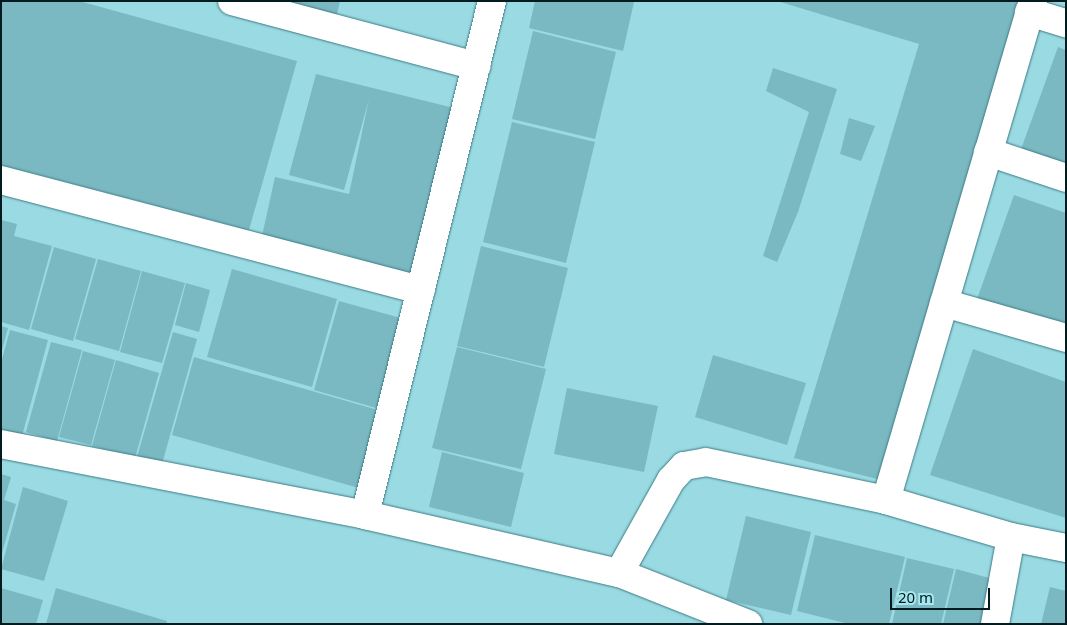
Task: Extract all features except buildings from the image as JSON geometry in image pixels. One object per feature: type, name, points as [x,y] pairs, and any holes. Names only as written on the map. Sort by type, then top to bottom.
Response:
[{"type":"street","points":[[232,1],[476,66]]},
{"type":"street","points":[[366,514],[492,1]]},
{"type":"street","points":[[886,500],[1031,7],[1066,23]]},
{"type":"street","points":[[988,152],[1066,178]]},
{"type":"street","points":[[1,180],[421,290]]},
{"type":"street","points":[[944,303],[1066,338]]},
{"type":"street","points":[[1,444],[366,514],[619,573],[740,623]]},
{"type":"street","points":[[619,573],[671,480],[684,466],[706,462],[886,500],[1011,537],[1066,548]]},
{"type":"street","points":[[995,624],[1011,537]]}]
